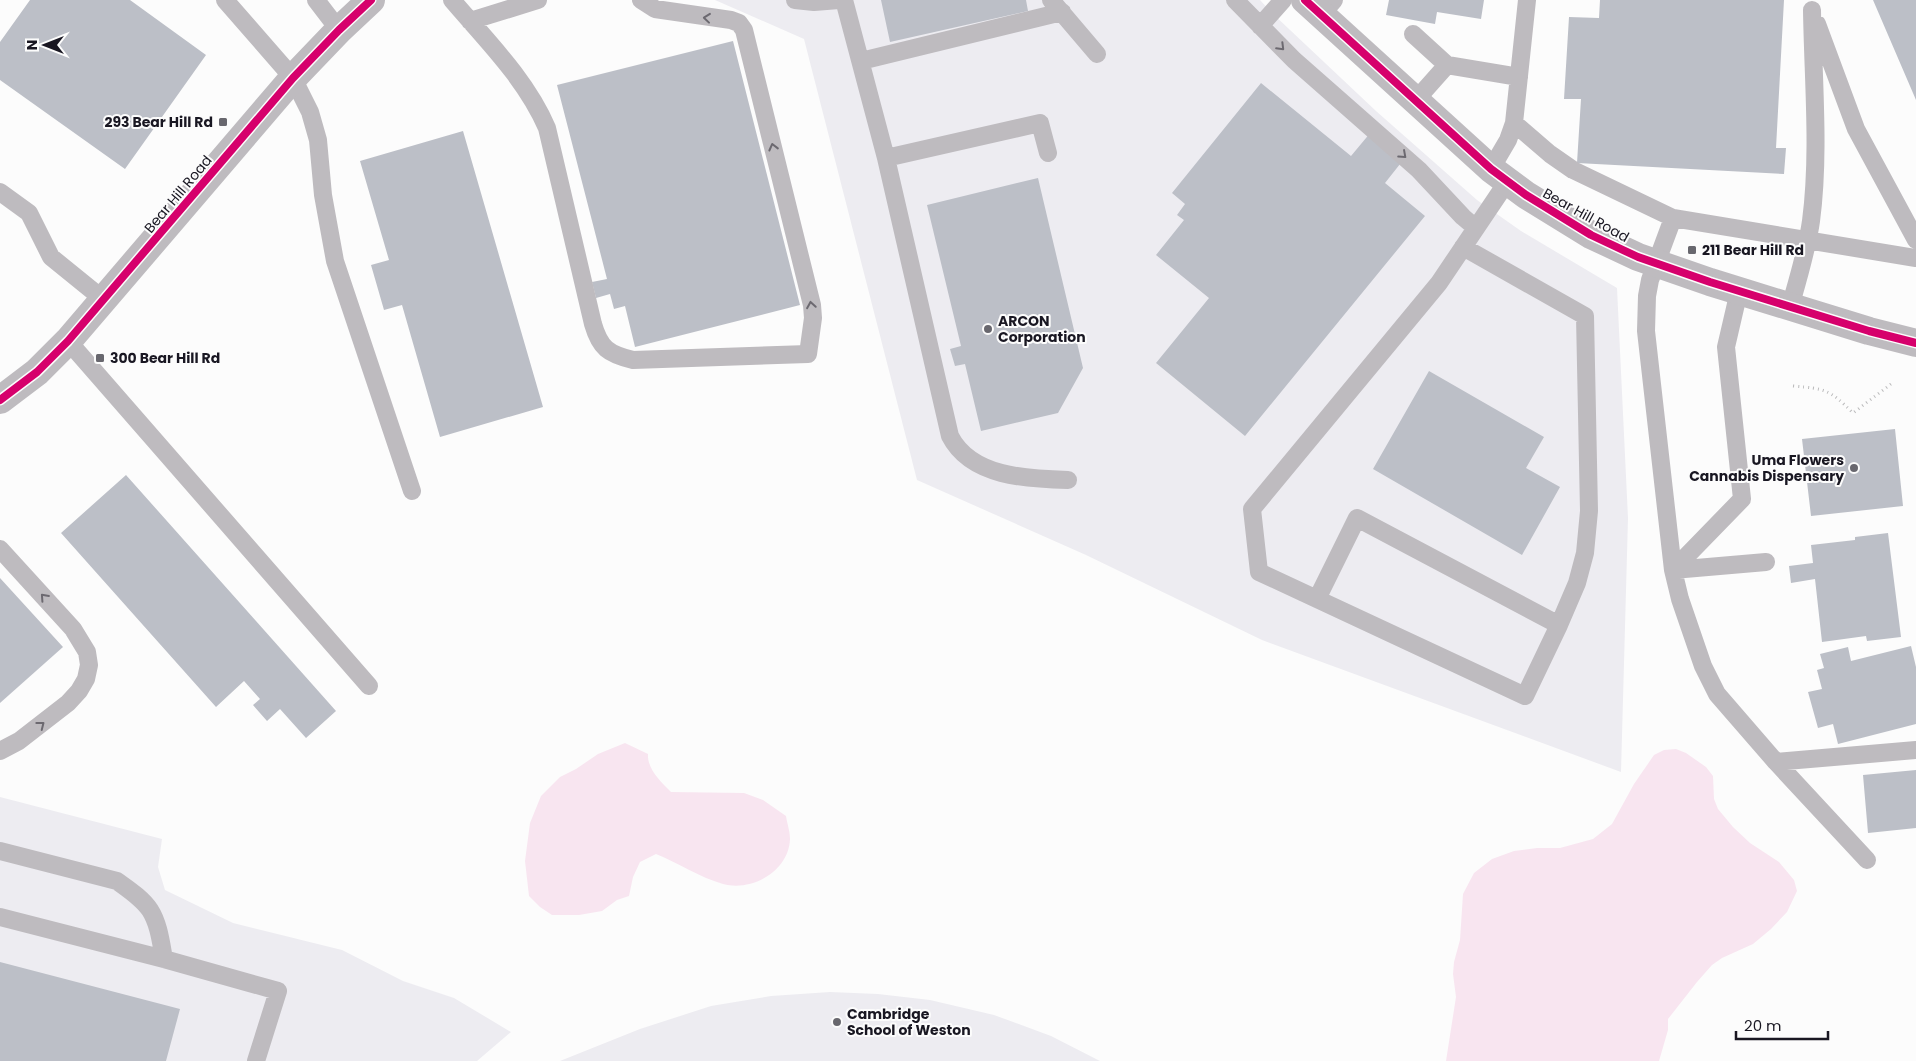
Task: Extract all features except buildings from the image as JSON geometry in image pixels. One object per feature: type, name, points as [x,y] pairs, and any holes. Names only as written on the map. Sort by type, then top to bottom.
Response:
[{"type":"street","name":"Bear Hill Road","points":[[0,400],[37,372],[68,341],[293,78],[338,30],[371,0]]},
{"type":"street","name":"Bear Hill Road","points":[[1320,5],[1415,101],[1499,175],[1555,214],[1591,235],[1655,264],[1885,336],[1916,343]]},
{"type":"lane","points":[[225,0],[293,78],[304,98],[315,127],[322,195],[335,261],[412,491]]},
{"type":"lane","points":[[316,0],[338,30]]},
{"type":"lane","points":[[452,0],[526,89],[542,115],[547,128],[593,324],[597,339],[604,348],[617,356],[633,360],[808,354],[813,318],[812,305],[744,30],[739,23],[731,20],[655,9],[640,0]]},
{"type":"lane","points":[[470,21],[538,0]]},
{"type":"lane","points":[[795,0],[814,2],[839,0]]},
{"type":"lane","points":[[844,0],[886,158],[950,436],[956,446],[968,458],[984,467],[1010,475],[1038,479],[1068,480]]},
{"type":"lane","points":[[1235,0],[1294,60],[1412,164],[1476,228]]},
{"type":"lane","points":[[1260,26],[1283,0]]},
{"type":"lane","points":[[1463,247],[1585,316],[1589,511],[1585,554],[1577,583],[1525,696],[1259,572],[1252,509],[1432,292],[1476,228],[1499,175],[1514,123],[1526,0]]},
{"type":"lane","points":[[1810,5],[1856,129],[1916,240]]},
{"type":"lane","points":[[1790,307],[1808,240],[1814,197],[1815,166],[1810,5]]},
{"type":"lane","points":[[861,62],[1056,6],[1097,54]]},
{"type":"lane","points":[[1413,34],[1447,64],[1519,77]]},
{"type":"lane","points":[[1415,101],[1447,64]]},
{"type":"lane","points":[[886,158],[1040,123],[1048,153]]},
{"type":"lane","points":[[1514,123],[1550,154],[1573,170],[1673,218],[1916,258]]},
{"type":"lane","points":[[0,192],[29,214],[51,257],[104,300]]},
{"type":"lane","points":[[1673,218],[1655,264],[1647,296],[1646,331],[1673,570],[1680,599],[1709,680],[1726,706],[1867,860]]},
{"type":"lane","points":[[1673,570],[1742,499],[1726,348],[1739,291]]},
{"type":"lane","points":[[68,341],[369,686]]},
{"type":"lane","points":[[1317,599],[1357,518],[1559,625]]},
{"type":"lane","points":[[0,549],[73,629],[87,652],[89,665],[86,679],[79,691],[68,703],[19,741],[0,751]]},
{"type":"lane","points":[[1673,570],[1766,562]]},
{"type":"lane","points":[[1776,762],[1916,750]]},
{"type":"lane","points":[[0,852],[117,881],[132,892],[150,910],[158,930],[164,959]]},
{"type":"lane","points":[[0,917],[164,959],[278,991],[256,1061]]},
{"type":"path","points":[[1793,386],[1820,388],[1835,396],[1853,412],[1891,384]]},
{"type":"shaded area","points":[[715,0],[1260,0],[1376,111],[1477,200],[1521,231],[1617,288],[1628,518],[1621,772],[1262,640],[1086,555],[917,480],[804,39]]},
{"type":"shaded area","points":[[625,743],[648,754],[652,770],[671,792],[744,793],[763,800],[786,816],[790,839],[783,861],[776,869],[757,882],[734,886],[706,878],[656,854],[640,862],[633,877],[629,896],[617,900],[602,911],[579,915],[552,915],[540,907],[529,896],[525,861],[530,823],[541,796],[560,777],[598,754]]},
{"type":"shaded area","points":[[1676,749],[1686,753],[1706,767],[1713,776],[1714,799],[1718,809],[1750,843],[1779,862],[1794,880],[1797,891],[1787,912],[1753,944],[1722,958],[1712,965],[1697,982],[1668,1019],[1668,1030],[1659,1061],[1446,1061],[1456,997],[1453,974],[1460,940],[1463,894],[1474,873],[1492,859],[1514,851],[1560,848],[1593,839],[1612,824],[1634,784],[1654,755],[1664,750]]},
{"type":"shaded area","points":[[0,797],[162,839],[158,867],[165,890],[233,923],[342,950],[403,981],[454,998],[511,1032],[477,1061],[0,1061]]},
{"type":"shaded area","name":"Cambridge School of Weston","points":[[830,992],[878,994],[930,1000],[994,1015],[1051,1036],[1100,1061],[560,1061],[640,1029],[711,1006],[771,996]]},
{"type":"cycle path","points":[[0,400],[37,372],[68,341],[293,78],[371,0]]},
{"type":"cycle path","points":[[1305,0],[1491,169],[1526,195],[1591,235],[1638,257],[1710,282],[1869,331],[1916,343]]},
{"type":"place","name":"293 Bear Hill Rd","points":[[223,122]]},
{"type":"place","name":"211 Bear Hill Rd","points":[[1692,250]]},
{"type":"place","name":"ARCON Corporation","points":[[988,329]]},
{"type":"place","name":"300 Bear Hill Rd","points":[[100,358]]},
{"type":"place","name":"Uma Flowers Cannabis Dispensary","points":[[1854,468]]},
{"type":"place","name":"Cambridge School of Weston","points":[[837,1022]]}]
